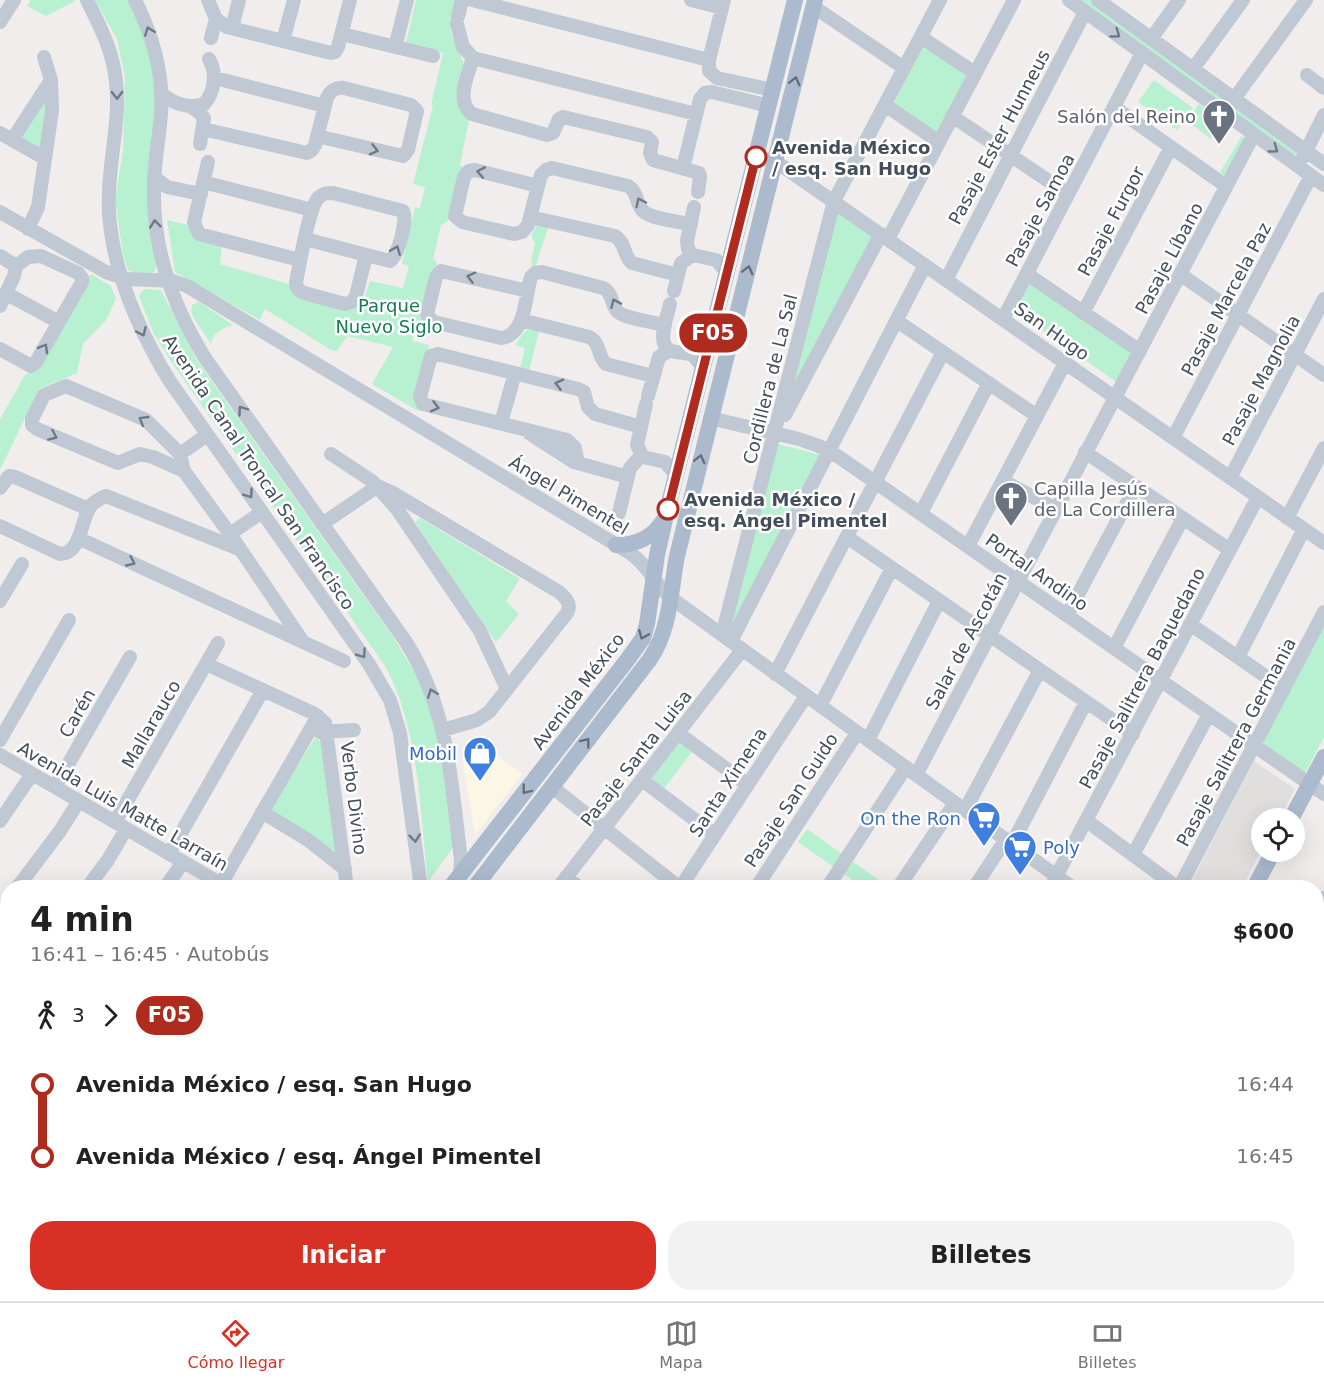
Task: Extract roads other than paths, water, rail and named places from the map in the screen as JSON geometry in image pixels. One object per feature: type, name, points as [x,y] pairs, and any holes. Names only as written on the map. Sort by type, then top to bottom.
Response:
[{"type":"main road","name":"Avenida México","points":[[461,880],[638,646],[647,624],[665,518],[795,0]]},
{"type":"main road","name":"Avenida México","points":[[480,880],[654,653],[666,625],[677,556],[710,418],[815,3]]},
{"type":"main road","points":[[616,545],[633,543],[649,536],[665,518]]},
{"type":"main road","points":[[1297,808],[1324,757]]},
{"type":"main road","points":[[1258,880],[1268,862]]},
{"type":"street","name":"Avenida Canal Troncal San Francisco","points":[[87,0],[106,39],[116,81],[117,105],[108,195],[111,234],[121,277],[136,319],[157,361],[369,664],[390,700],[400,733],[405,762],[421,880]]},
{"type":"street","name":"Avenida Canal Troncal San Francisco","points":[[135,0],[154,47],[162,93],[154,195],[156,236],[167,281],[183,320],[205,358],[415,656],[429,686],[443,730],[461,860],[460,880]]},
{"type":"street","points":[[208,0],[216,19],[223,25],[331,53],[337,50],[350,0]]},
{"type":"street","points":[[232,28],[239,0]]},
{"type":"street","points":[[283,41],[294,0]]},
{"type":"street","points":[[395,47],[407,0]]},
{"type":"street","points":[[462,0],[457,20],[463,47],[473,58],[696,114]]},
{"type":"street","points":[[472,0],[709,60]]},
{"type":"street","points":[[691,0],[723,4],[709,60],[709,71],[714,77],[770,98]]},
{"type":"street","points":[[775,434],[939,142],[1014,0]]},
{"type":"street","points":[[1069,0],[1324,186]]},
{"type":"street","points":[[1098,0],[1115,5],[1151,39],[1324,164]]},
{"type":"street","points":[[1151,39],[1179,0]]},
{"type":"street","points":[[1193,69],[1243,0]]},
{"type":"street","points":[[1234,99],[1306,0]]},
{"type":"street","name":"Cordillera de La Sal","points":[[732,642],[775,434],[834,201],[939,1]]},
{"type":"street","points":[[0,22],[8,2]]},
{"type":"street","points":[[815,3],[904,68]]},
{"type":"street","name":"Pasaje Ester Hunneus","points":[[946,280],[1085,12]]},
{"type":"street","points":[[211,38],[216,19]]},
{"type":"street","points":[[342,34],[432,56]]},
{"type":"street","points":[[921,37],[975,73]]},
{"type":"street","name":"Pasaje Samoa","points":[[1003,319],[1142,53]]},
{"type":"street","points":[[28,229],[38,207],[52,111],[51,80],[44,57]]},
{"type":"street","points":[[473,58],[463,100],[466,108],[472,114],[547,135],[553,133],[559,119],[563,117],[647,137],[652,142],[650,153],[653,160],[699,173],[698,192]]},
{"type":"street","points":[[161,112],[183,105],[201,105],[206,102],[215,78],[214,67],[209,59]]},
{"type":"street","points":[[1307,75],[1324,88]]},
{"type":"street","points":[[215,78],[325,106]]},
{"type":"street","points":[[44,158],[6,136],[51,80]]},
{"type":"street","points":[[203,129],[304,153],[314,148],[317,136],[325,106],[331,92],[341,88],[411,105],[417,113],[408,150],[403,156],[317,136]]},
{"type":"street","points":[[683,168],[701,96],[709,92],[770,98]]},
{"type":"street","points":[[162,93],[203,115],[205,121],[200,144]]},
{"type":"street","points":[[885,105],[939,142]]},
{"type":"street","points":[[1114,107],[1226,186]]},
{"type":"street","points":[[1298,166],[1324,115]]},
{"type":"street","points":[[952,116],[1068,194]]},
{"type":"street","name":"Pasaje Líbano","points":[[1114,397],[1254,134]]},
{"type":"street","name":"Pasaje Furgor","points":[[1083,313],[1171,147]]},
{"type":"street","name":"San Hugo","points":[[756,157],[775,161],[834,201],[1324,543]]},
{"type":"street","points":[[208,162],[194,222],[198,234],[300,260]]},
{"type":"street","points":[[538,186],[472,170],[464,177],[455,214],[459,220],[514,234],[525,230],[543,172],[552,168],[624,185],[634,191],[640,207],[646,213],[691,224]]},
{"type":"street","name":"Pasaje Marcela Paz","points":[[1173,438],[1311,176]]},
{"type":"street","points":[[154,177],[167,187]]},
{"type":"street","points":[[154,195],[167,187],[202,188],[312,210]]},
{"type":"street","points":[[305,239],[387,260],[395,258],[405,221],[403,212],[330,193],[320,196],[312,210],[305,239],[300,260],[296,282],[299,291],[348,304],[355,299],[366,255]]},
{"type":"street","points":[[693,255],[687,245],[694,207]]},
{"type":"street","name":"Ángel Pimentel","points":[[0,213],[96,268],[136,280],[179,283],[194,290],[637,558],[671,598],[1009,841],[1052,880]]},
{"type":"street","points":[[530,217],[615,236],[621,240],[627,258],[632,263],[678,275]]},
{"type":"street","points":[[716,260],[734,246]]},
{"type":"street","points":[[670,350],[663,339],[681,263],[693,255],[716,260],[728,273]]},
{"type":"street","points":[[0,256],[16,266]]},
{"type":"street","points":[[0,349],[31,366],[36,362],[59,322],[82,282],[78,273],[41,256],[28,257],[16,266],[3,300],[59,322]]},
{"type":"street","points":[[732,642],[926,265]]},
{"type":"street","points":[[528,291],[444,270],[436,277],[427,312],[429,318],[434,322],[501,338],[513,335],[521,320],[528,291],[531,277],[539,272],[607,290],[619,313],[665,325]]},
{"type":"street","points":[[1027,274],[1140,351]]},
{"type":"street","points":[[1180,274],[1324,375]]},
{"type":"street","name":"Pasaje Magnolia","points":[[1230,478],[1324,299]]},
{"type":"street","points":[[521,320],[589,337],[597,343],[606,364],[653,376]]},
{"type":"street","points":[[897,321],[1037,416]]},
{"type":"street","points":[[693,355],[711,342]]},
{"type":"street","points":[[643,457],[637,445],[658,357],[670,350],[693,355],[704,369]]},
{"type":"street","points":[[776,674],[943,352]]},
{"type":"street","points":[[628,477],[578,464],[559,454],[522,428],[426,405],[421,402],[420,397],[429,359],[433,354],[438,354],[581,390],[586,395],[588,407],[595,414],[641,428]]},
{"type":"street","points":[[968,546],[1065,363]]},
{"type":"street","points":[[501,423],[515,373]]},
{"type":"street","points":[[921,513],[989,383]]},
{"type":"street","points":[[184,471],[153,457],[140,454],[118,463],[37,429],[32,419],[44,395],[66,386],[146,420],[180,454],[184,471],[275,598],[301,639]]},
{"type":"street","name":"Salar de Ascotán","points":[[833,880],[911,771],[989,635],[1114,397]]},
{"type":"street","name":"Portal Andino","points":[[710,418],[809,442],[829,450],[1324,794]]},
{"type":"street","points":[[180,454],[207,435]]},
{"type":"street","points":[[153,457],[165,438]]},
{"type":"street","points":[[1287,518],[1324,448]]},
{"type":"street","points":[[665,462],[683,449]]},
{"type":"street","points":[[1086,452],[1230,550]]},
{"type":"street","points":[[331,454],[378,487],[559,592],[569,604],[567,613],[489,712],[481,718],[443,730]]},
{"type":"street","points":[[619,513],[632,464],[643,457],[665,462],[676,475]]},
{"type":"street","points":[[0,488],[9,476],[15,477],[88,509]]},
{"type":"street","points":[[1003,481],[1056,509]]},
{"type":"street","points":[[1067,615],[1136,486]]},
{"type":"street","points":[[322,524],[378,487]]},
{"type":"street","points":[[378,487],[397,509],[474,622],[486,641],[507,689]]},
{"type":"street","points":[[0,526],[60,554],[66,554],[78,538],[88,509],[106,496],[239,549]]},
{"type":"street","name":"Pasaje Salitrera Baquedano","points":[[1055,880],[1258,497]]},
{"type":"street","points":[[211,539],[262,512]]},
{"type":"street","points":[[1114,648],[1183,518]]},
{"type":"street","points":[[1238,657],[1304,529]]},
{"type":"street","points":[[847,537],[1133,734]]},
{"type":"street","points":[[78,538],[301,639],[344,661]]},
{"type":"street","points":[[0,601],[22,564]]},
{"type":"street","points":[[820,706],[892,568]]},
{"type":"street","points":[[262,622],[275,598]]},
{"type":"street","name":"Pasaje San Guido","points":[[762,880],[863,736],[939,601]]},
{"type":"street","name":"Pasaje Salitrera Germania","points":[[1183,880],[1324,612]]},
{"type":"street","points":[[0,740],[69,620]]},
{"type":"street","points":[[1191,624],[1284,689]]},
{"type":"street","name":"Pasaje Santa Luisa","points":[[564,880],[678,733],[732,642]]},
{"type":"street","name":"Mallarauco","points":[[93,880],[108,860],[121,826],[218,643]]},
{"type":"street","name":"Carén","points":[[55,787],[130,657]]},
{"type":"street","points":[[206,664],[318,716],[262,812],[227,880]]},
{"type":"street","points":[[904,880],[960,806],[1040,670]]},
{"type":"street","points":[[169,854],[263,690]]},
{"type":"street","name":"Santa Ximena","points":[[685,880],[806,696]]},
{"type":"street","points":[[980,880],[1009,841],[1086,702]]},
{"type":"street","points":[[1133,855],[1209,714]]},
{"type":"street","name":"Verbo Divino","points":[[318,716],[325,723],[327,732],[346,880]]},
{"type":"street","points":[[308,733],[354,730]]},
{"type":"street","points":[[678,733],[748,785]]},
{"type":"street","name":"Avenida Luis Matte Larraín","points":[[0,755],[214,880]]},
{"type":"street","points":[[0,821],[32,774]]},
{"type":"street","points":[[642,780],[715,835]]},
{"type":"street","points":[[552,787],[670,880]]},
{"type":"street","points":[[23,880],[52,843],[79,801]]},
{"type":"street","points":[[262,812],[308,840],[345,869]]},
{"type":"street","points":[[1086,821],[1168,880]]},
{"type":"street","points":[[171,880],[183,862]]},
{"type":"place","name":"Salón del Reino","points":[[1219,145]]},
{"type":"place","name":"Avenida México / esq. San Hugo","points":[[756,157]]},
{"type":"place","name":"Avenida México / esq. Ángel Pimentel","points":[[668,509]]},
{"type":"place","name":"Capilla Jesús de La Cordillera","points":[[1011,527]]},
{"type":"place","name":"Mobil","points":[[480,782]]},
{"type":"place","name":"On the Ron","points":[[984,847]]},
{"type":"place","name":"Poly","points":[[1020,876]]},
{"type":"park label","name":"Parque Nuevo Siglo","points":[[389,315]]}]
